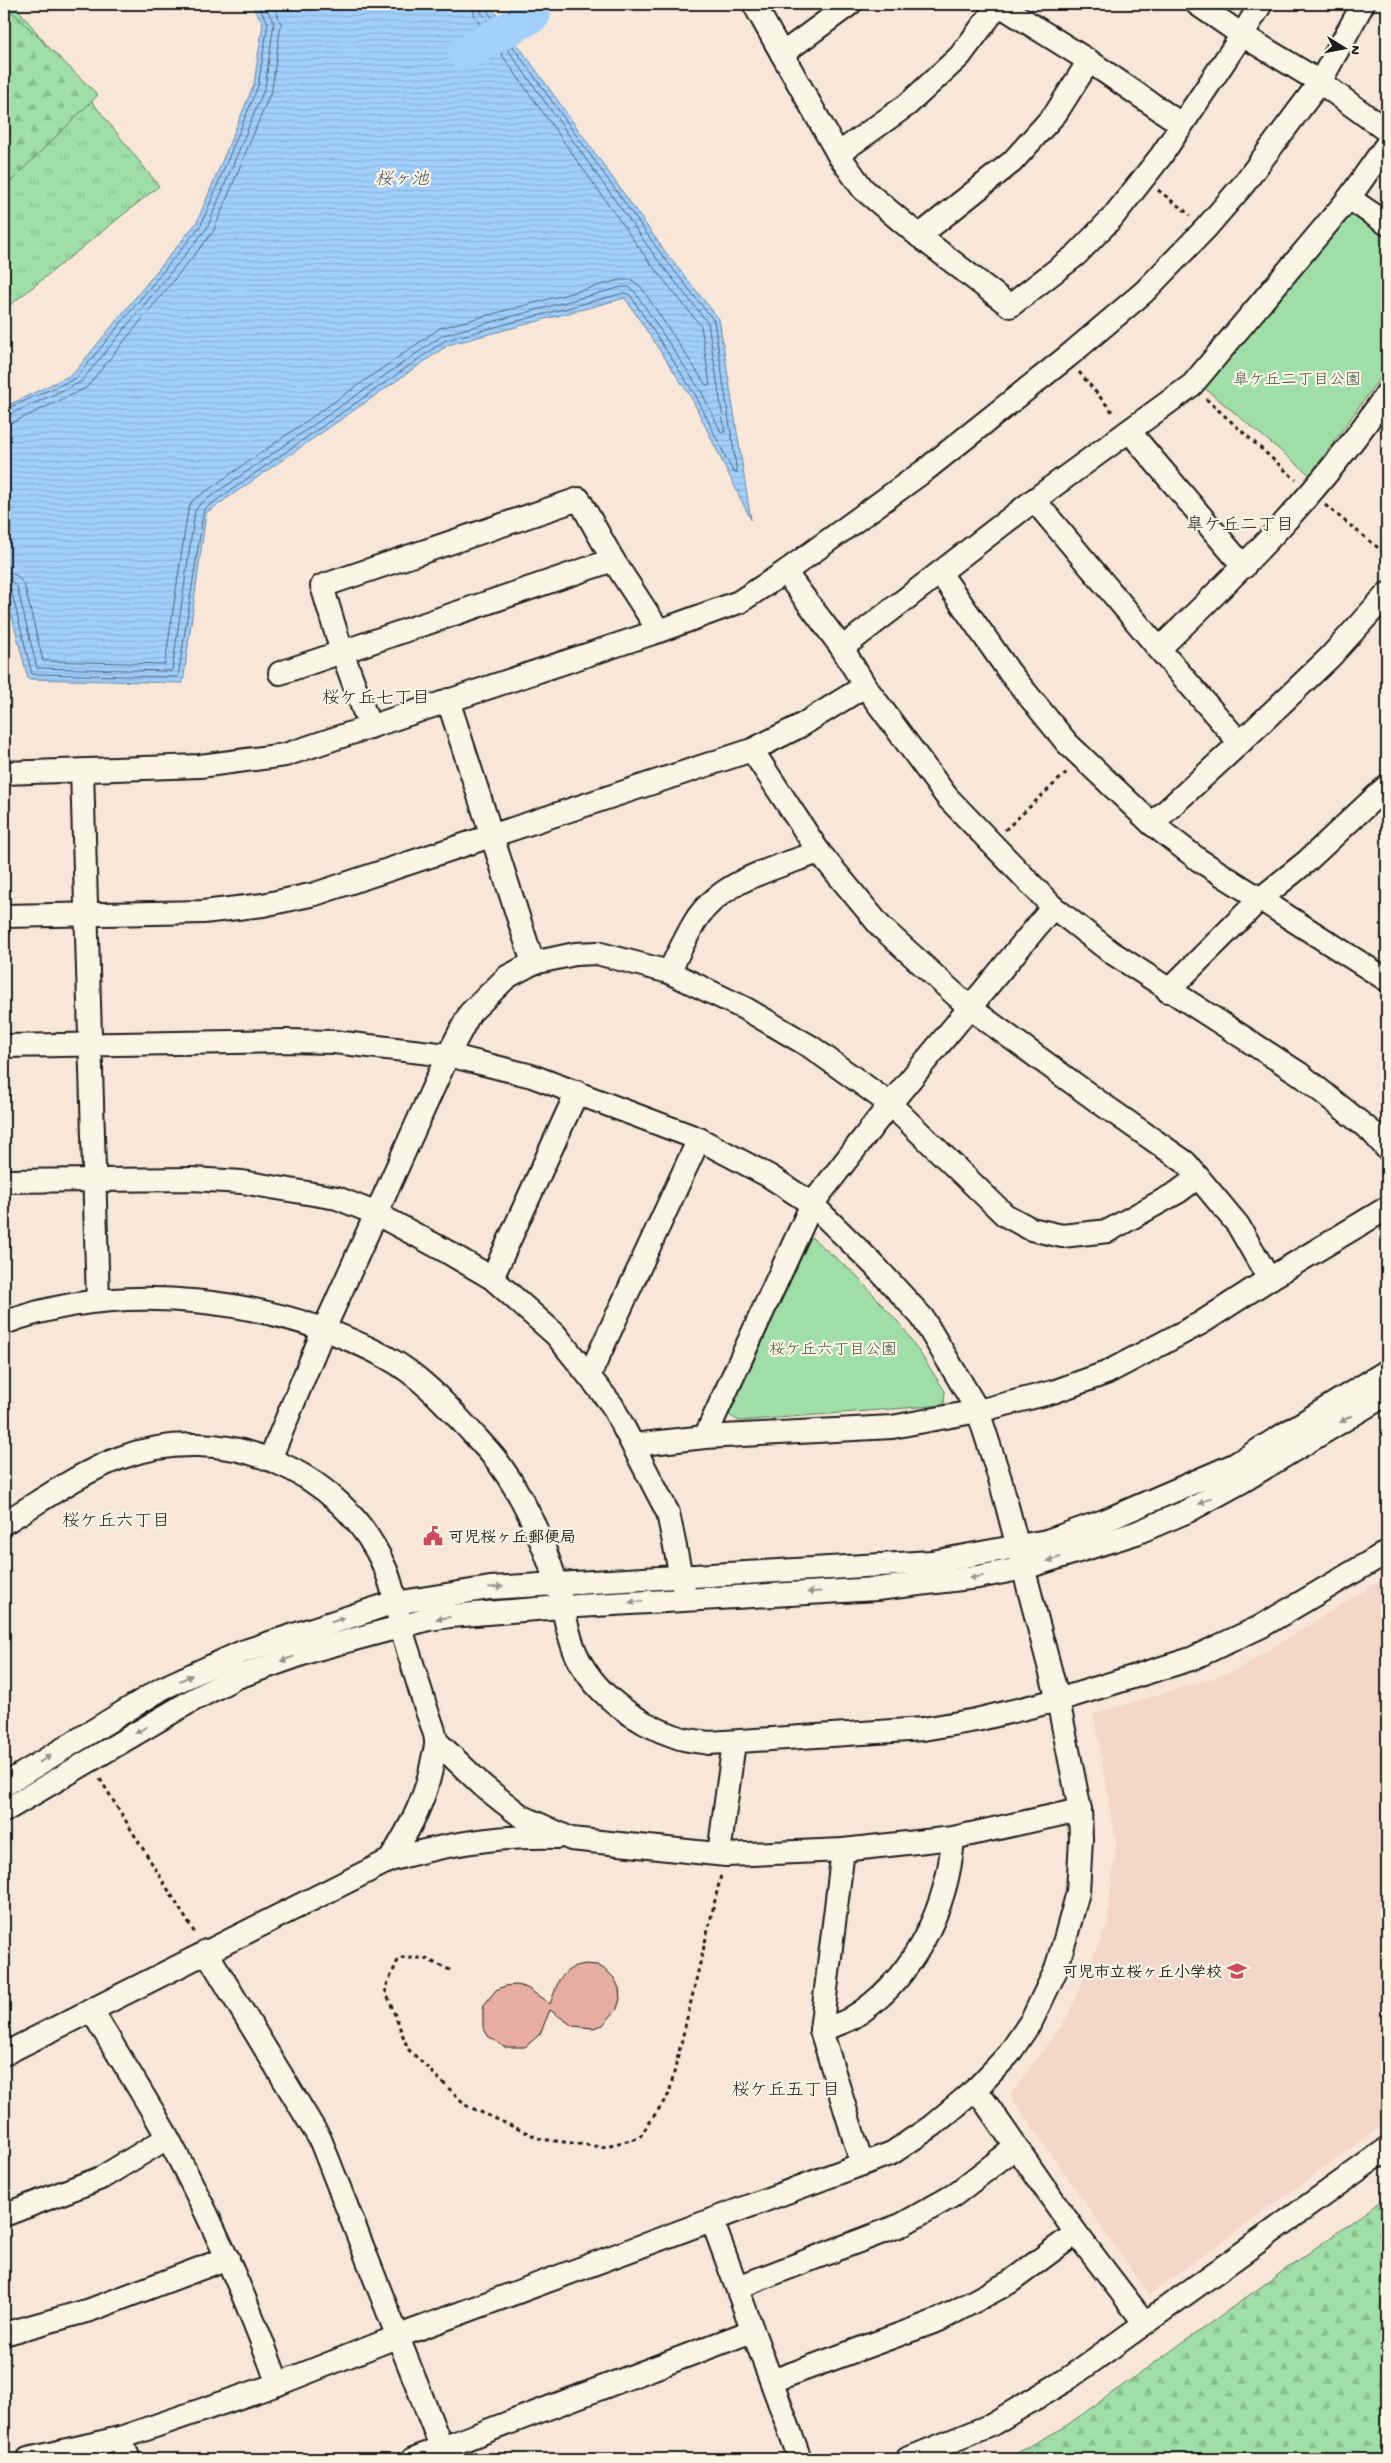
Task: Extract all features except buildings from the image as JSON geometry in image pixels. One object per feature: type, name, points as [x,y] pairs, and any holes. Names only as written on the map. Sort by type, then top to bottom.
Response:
[{"type":"street","points":[[754,4],[838,154],[863,189],[919,236],[1010,306],[1076,255],[1112,218],[1144,179],[1261,4]]},
{"type":"street","points":[[782,54],[850,4]]},
{"type":"street","points":[[838,154],[907,105],[953,62],[999,4],[1089,61],[1181,124]]},
{"type":"street","points":[[1197,4],[1242,35],[1320,82],[1387,131]]},
{"type":"street","points":[[4,773],[200,766],[285,755],[659,632],[739,602],[785,572],[924,471],[1067,357],[1144,292],[1206,228],[1243,185],[1320,82],[1363,4]]},
{"type":"street","points":[[919,236],[1012,162],[1056,112],[1089,61]]},
{"type":"street","points":[[842,648],[1034,500],[1192,385],[1349,198],[1387,144]]},
{"type":"street","points":[[1349,198],[1387,224]]},
{"type":"street","points":[[1159,649],[1244,567],[1310,493],[1387,393]]},
{"type":"street","points":[[1129,431],[1244,567]]},
{"type":"street","points":[[370,727],[342,652],[322,586],[579,499],[613,560],[659,632]]},
{"type":"street","points":[[1034,500],[1240,744]]},
{"type":"street","points":[[280,673],[613,560]]},
{"type":"street","points":[[785,572],[842,648],[865,686],[947,797],[990,844],[1053,907],[1111,952],[1168,991],[1300,1074],[1372,1132],[1387,1149]]},
{"type":"street","points":[[940,573],[1010,672],[1082,758],[1152,824],[1199,860],[1386,977]]},
{"type":"street","points":[[1152,824],[1240,744],[1330,657],[1387,594]]},
{"type":"street","points":[[4,916],[202,912],[263,905],[323,891],[752,750],[800,726],[865,686]]},
{"type":"street","points":[[448,700],[533,963]]},
{"type":"street","points":[[752,750],[819,852],[882,927],[970,1008],[1099,1102],[1186,1162],[1238,1225],[1269,1278]]},
{"type":"street","points":[[82,771],[98,1301]]},
{"type":"street","points":[[1168,991],[1260,899],[1306,862],[1387,786]]},
{"type":"street","points":[[669,972],[698,917],[711,903],[746,879],[819,852]]},
{"type":"street","points":[[705,1437],[812,1204],[890,1104],[1053,907]]},
{"type":"street","points":[[270,1459],[324,1329],[448,1055],[470,1013],[507,977],[533,963],[575,954],[597,953],[669,972],[746,1009],[802,1043],[890,1104],[1005,1215],[1031,1229],[1062,1236],[1108,1232],[1178,1192],[1198,1178]]},
{"type":"street","points":[[4,1046],[334,1042],[448,1055],[532,1076],[699,1139],[769,1176],[812,1204],[876,1267],[922,1317],[978,1411],[1020,1546],[1058,1700],[1080,1810],[1081,1839],[1078,1892],[1055,1972],[1032,2020],[1009,2054],[976,2089],[932,2126],[892,2153],[399,2336],[278,2384],[120,2438],[28,2459]]},
{"type":"street","points":[[492,1278],[577,1092]]},
{"type":"street","points":[[590,1376],[699,1139]]},
{"type":"street","points":[[4,1181],[192,1179],[242,1182],[336,1198],[377,1214],[492,1278],[556,1335],[612,1405],[668,1513],[682,1576],[685,1600]]},
{"type":"street","points":[[633,1445],[705,1437],[892,1427],[978,1411],[1053,1392],[1106,1373],[1202,1323],[1269,1278],[1387,1208]]},
{"type":"street","points":[[4,1323],[24,1316],[98,1301],[203,1300],[276,1314],[324,1329],[388,1358],[438,1396],[500,1465],[532,1521],[556,1584],[575,1651],[589,1675],[612,1700],[642,1723],[679,1738],[709,1743],[923,1729],[976,1720],[1058,1700],[1199,1655],[1260,1627],[1387,1552]]},
{"type":"street","points":[[4,1785],[171,1684],[242,1652],[396,1603],[490,1588],[932,1562],[1046,1541],[1104,1521],[1234,1466],[1387,1371]]},
{"type":"street","points":[[4,1811],[191,1701],[235,1678],[314,1650],[443,1617],[561,1607],[877,1589],[978,1577],[1024,1568],[1136,1533],[1188,1511],[1241,1482],[1387,1394]]},
{"type":"street","points":[[4,1523],[90,1472],[121,1457],[175,1444],[216,1446],[241,1450],[270,1459],[311,1480],[336,1497],[364,1531],[385,1568],[436,1741],[431,1773],[416,1818],[390,1860]]},
{"type":"street","points":[[436,1741],[483,1786],[521,1816],[569,1838]]},
{"type":"street","points":[[722,1854],[734,1742]]},
{"type":"street","points":[[4,2054],[390,1860],[428,1849],[520,1836],[569,1838],[722,1854],[843,1850],[953,1838],[1080,1810]]},
{"type":"street","points":[[821,2030],[849,2019],[879,1996],[902,1973],[920,1948],[945,1888],[951,1864],[953,1838]]},
{"type":"street","points":[[843,1850],[821,2030],[862,2164]]},
{"type":"street","points":[[206,1951],[320,2139],[445,2454]]},
{"type":"street","points":[[92,2011],[168,2138],[228,2258],[254,2318],[278,2384]]},
{"type":"street","points":[[976,2089],[1076,2234],[1144,2322]]},
{"type":"street","points":[[4,2215],[101,2178],[168,2138]]},
{"type":"street","points":[[738,2287],[901,2225],[954,2195],[1016,2147]]},
{"type":"street","points":[[907,2459],[989,2426],[1066,2380],[1144,2322],[1387,2149]]},
{"type":"street","points":[[712,2220],[800,2459]]},
{"type":"street","points":[[772,2381],[939,2320],[1010,2282],[1076,2234]]},
{"type":"street","points":[[4,2334],[90,2310],[228,2258]]},
{"type":"street","points":[[413,2459],[445,2454],[752,2331]]},
{"type":"street","points":[[120,2438],[128,2459]]},
{"type":"path","points":[[1144,179],[1206,228]]},
{"type":"path","points":[[1067,357],[1129,431]]},
{"type":"path","points":[[1192,385],[1310,493],[1387,555]]},
{"type":"path","points":[[990,844],[1082,758]]},
{"type":"path","points":[[89,1760],[206,1951]]},
{"type":"path","points":[[450,1970],[424,1958],[399,1958],[385,1988],[408,2049],[467,2106],[541,2139],[602,2147],[639,2138],[670,2094],[722,1854]]},
{"type":"shaded area","name":"可児市立桜ヶ丘小学校","points":[[1387,1576],[1387,2122],[1149,2295],[1010,2095],[1067,2018],[1107,1924],[1116,1843],[1094,1714],[1235,1671]]},
{"type":"green space","points":[[4,4],[14,4],[159,186],[4,310]]},
{"type":"green space","points":[[4,4],[98,95],[4,188]]},
{"type":"green space","name":"皐ケ丘二丁目公園","points":[[1356,210],[1387,232],[1387,368],[1310,475],[1202,386]]},
{"type":"green space","name":"桜ケ丘六丁目公園","points":[[811,1237],[856,1275],[904,1329],[945,1391],[944,1405],[739,1421],[729,1415]]},
{"type":"green space","points":[[1387,2197],[1387,2459],[1006,2459],[1063,2428]]},
{"type":"water","name":"桜ヶ池","points":[[251,4],[489,4],[666,253],[719,319],[751,520],[692,399],[625,298],[448,345],[206,513],[183,683],[28,679],[4,586],[4,407],[73,374],[197,222],[254,84],[263,23]]},
{"type":"waterway","points":[[533,15],[541,4]]},
{"type":"waterway","name":"桜ヶ池","points":[[465,53],[533,15]]},
{"type":"place","name":"可児桜ヶ丘郵便局","points":[[433,1536]]},
{"type":"place","name":"可児市立桜ヶ丘小学校","points":[[1237,1971]]},
{"type":"district","name":"皐ケ丘二丁目","points":[[1240,524]]},
{"type":"district","name":"桜ケ丘七丁目","points":[[376,697]]},
{"type":"district","name":"桜ケ丘六丁目","points":[[116,1520]]},
{"type":"district","name":"桜ケ丘五丁目","points":[[786,2089]]}]
